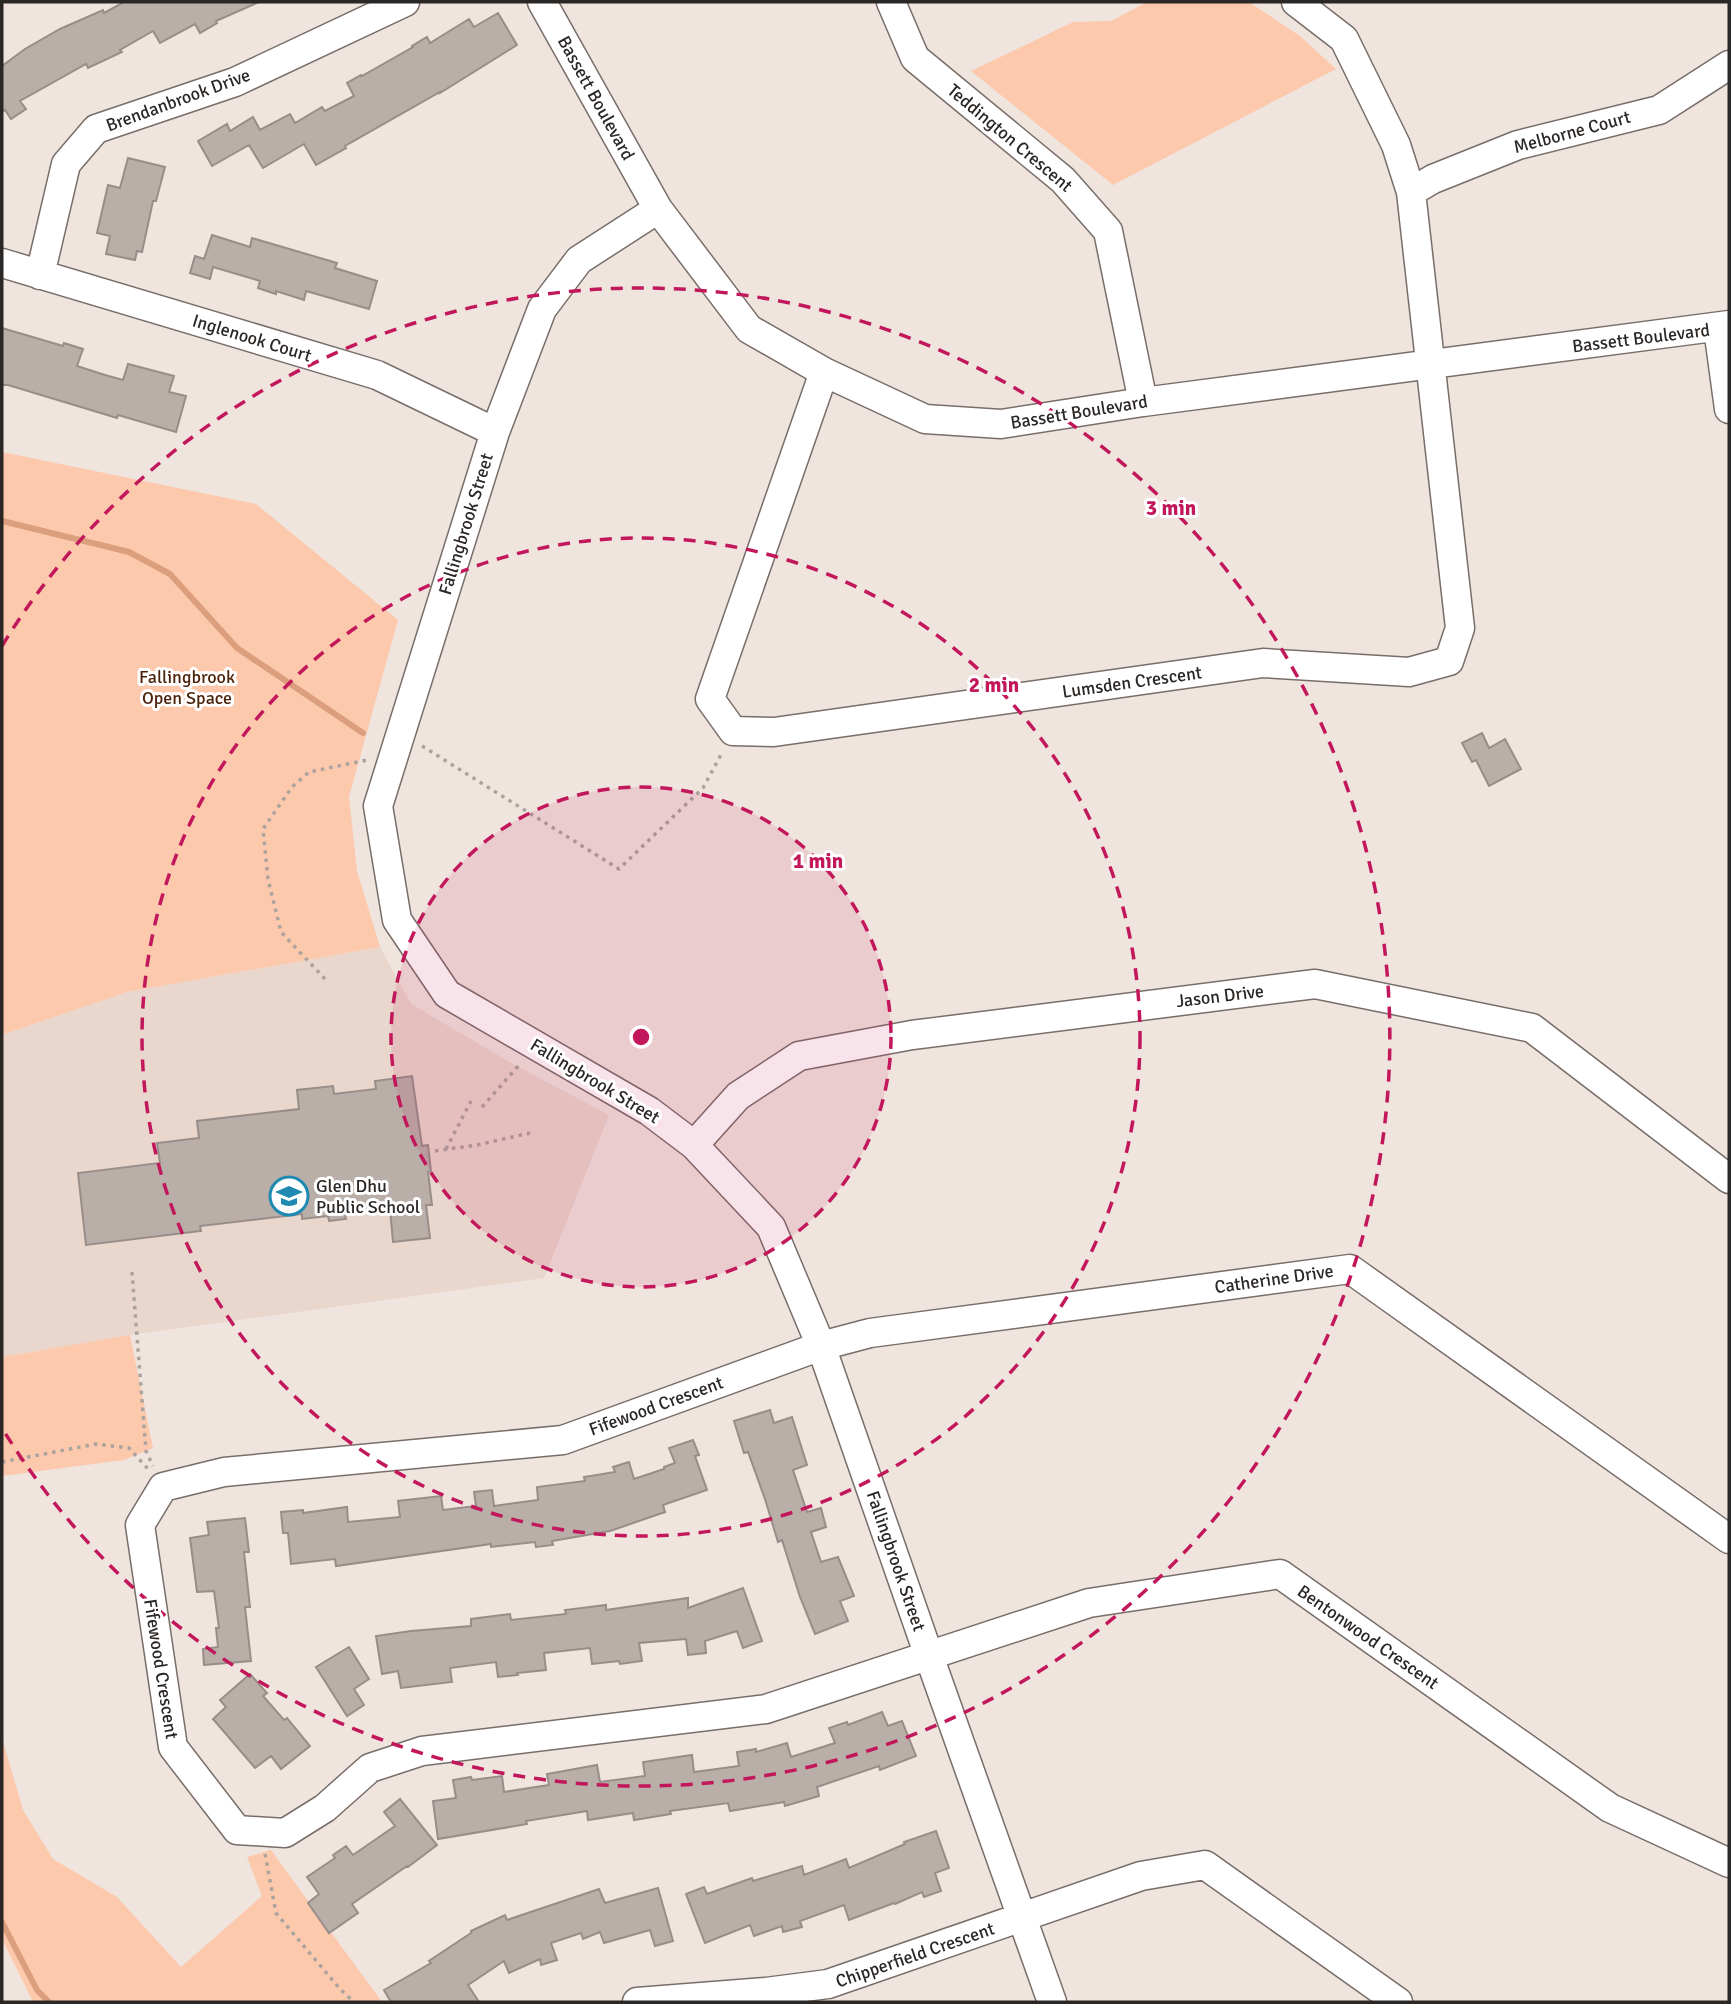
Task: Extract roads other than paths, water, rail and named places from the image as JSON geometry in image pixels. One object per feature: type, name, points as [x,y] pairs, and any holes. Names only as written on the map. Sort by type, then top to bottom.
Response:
[{"type":"street","name":"Brendanbrook Drive","points":[[40,275],[66,164],[96,129],[234,82],[405,2]]},
{"type":"street","name":"Bassett Boulevard","points":[[542,2],[658,208],[749,328],[824,372],[925,419],[1001,424],[1143,402],[1723,327]]},
{"type":"street","name":"Teddington Crescent","points":[[891,2],[915,58],[1063,180],[1108,231],[1143,402]]},
{"type":"street","points":[[1307,6],[1344,39],[1395,145],[1411,192],[1431,364]]},
{"type":"street","name":"Melborne Court","points":[[1411,192],[1433,179],[1518,145],[1659,110],[1729,65]]},
{"type":"street","name":"Fallingbrook Street","points":[[658,208],[579,260],[542,309],[495,432],[378,806],[397,920],[447,994],[649,1111],[694,1145],[771,1227],[821,1346],[1052,2002]]},
{"type":"street","name":"Inglenook Court","points":[[2,263],[377,375],[495,432]]},
{"type":"street","points":[[1723,327],[1729,409]]},
{"type":"street","name":"Lumsden Crescent","points":[[824,372],[710,699],[733,731],[774,732],[1263,663],[1409,673],[1448,661],[1460,628],[1431,364]]},
{"type":"street","name":"Jason Drive","points":[[694,1145],[738,1096],[799,1056],[912,1035],[1315,984],[1532,1028],[1729,1179]]},
{"type":"street","name":"Catherine Drive","points":[[821,1346],[870,1333],[1350,1269],[1729,1539]]},
{"type":"street","name":"Fifewood Crescent","points":[[821,1346],[563,1440],[224,1472],[163,1487],[140,1525],[173,1747],[237,1829],[285,1833],[326,1808],[370,1768],[422,1751],[766,1709],[929,1656]]},
{"type":"street","name":"Bentonwood Crescent","points":[[929,1656],[1089,1603],[1280,1574],[1610,1808],[1729,1863]]},
{"type":"street","points":[[1023,1917],[1141,1876],[1205,1865],[1398,2002]]},
{"type":"street","name":"Chipperfield Crescent","points":[[638,2002],[766,1997],[828,1984],[1023,1917]]},
{"type":"waterway","points":[[2,521],[129,552],[170,574],[237,648],[363,733]]},
{"type":"waterway","points":[[2,1922],[37,1990],[49,2002]]},
{"type":"place","name":"Glen Dhu Public School","points":[[289,1196]]},
{"type":"park label","name":"Fallingbrook Open Space","points":[[187,687]]}]
